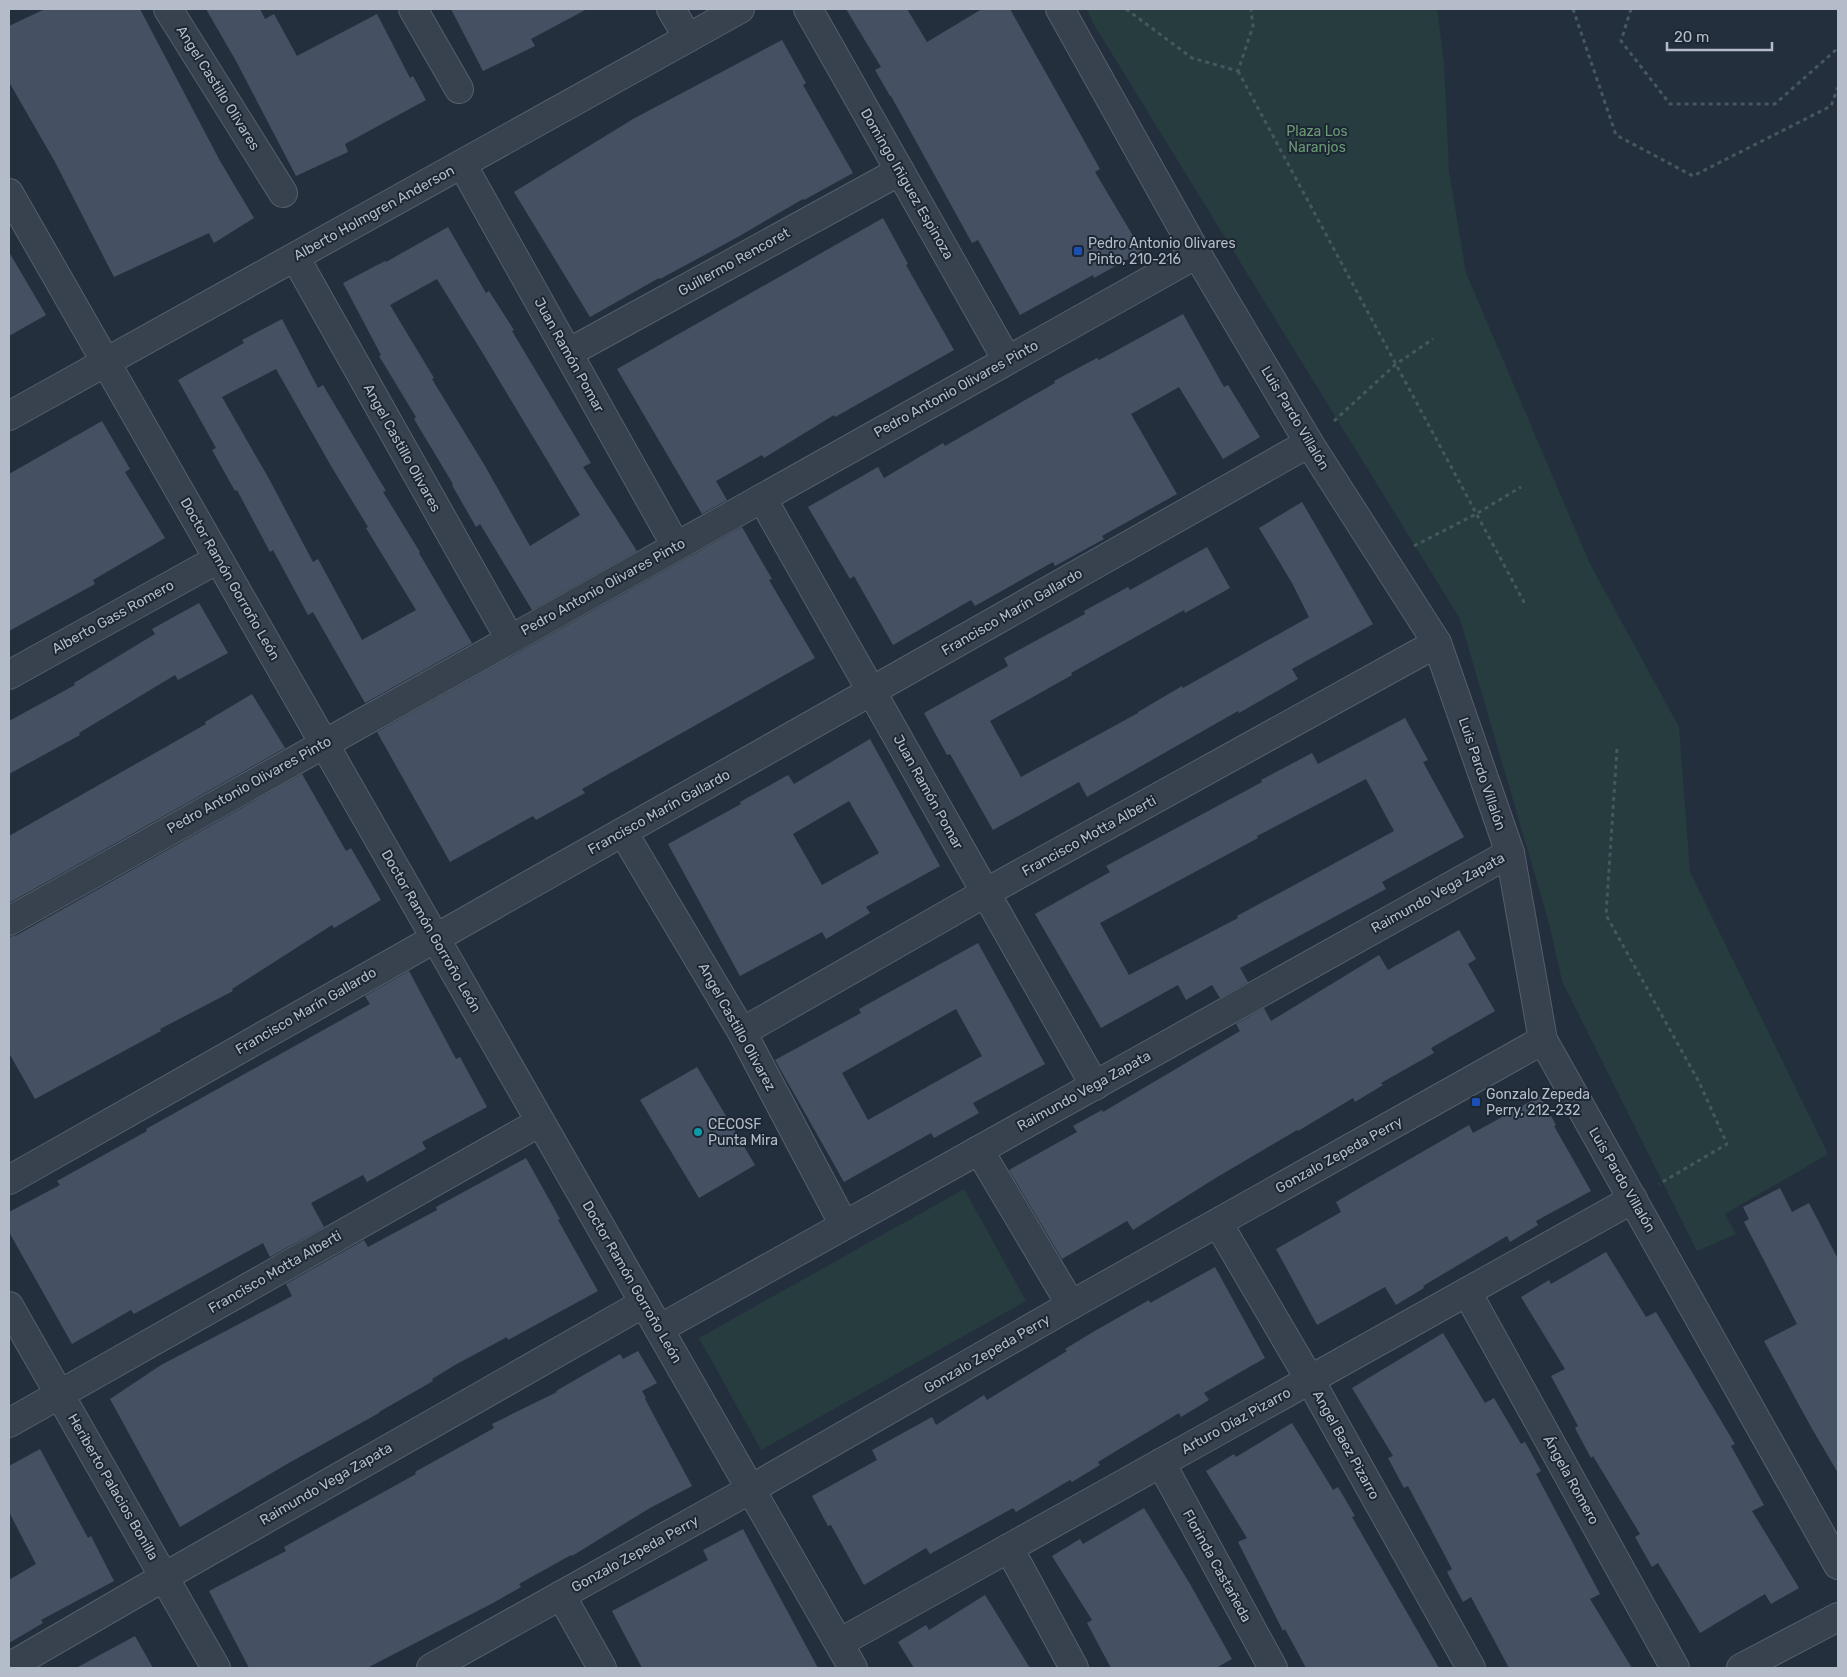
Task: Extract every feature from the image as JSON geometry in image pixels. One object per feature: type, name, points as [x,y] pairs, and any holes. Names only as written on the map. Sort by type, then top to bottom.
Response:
[{"type":"street","name":"Angel Castillo Olivares","points":[[168,9],[283,193]]},
{"type":"street","points":[[413,9],[459,89]]},
{"type":"street","points":[[671,9],[688,38]]},
{"type":"street","name":"Alberto Holmgren Anderson","points":[[9,416],[740,9]]},
{"type":"street","name":"Domingo Iñiguez Espinoza","points":[[808,9],[1007,360]]},
{"type":"street","name":"Luis Pardo Villalón","points":[[1060,9],[1196,254],[1309,443],[1438,643],[1510,853],[1543,1040],[1838,1565]]},
{"type":"street","name":"Juan Ramón Pomar","points":[[462,164],[676,546]]},
{"type":"street","name":"Guillermo Rencoret","points":[[568,353],[900,171]]},
{"type":"street","name":"Doctor Ramón Gorroño León","points":[[9,193],[853,1668]]},
{"type":"street","name":"Pedro Antonio Olivares Pinto","points":[[9,921],[1196,254]]},
{"type":"street","name":"Angel Castillo Olivares","points":[[295,257],[510,640]]},
{"type":"street","name":"Francisco Marín Gallardo","points":[[9,1180],[1309,443]]},
{"type":"street","name":"Juan Ramón Pomar","points":[[762,498],[1094,1086]]},
{"type":"street","name":"Alberto Gass Romero","points":[[9,675],[218,559]]},
{"type":"street","name":"Francisco Motta Alberti","points":[[742,1032],[985,893],[1438,643]]},
{"type":"street","name":"Angel Castillo Olivarez","points":[[623,832],[742,1032],[844,1225]]},
{"type":"street","name":"Raimundo Vega Zapata","points":[[659,1329],[1510,853]]},
{"type":"street","name":"Gonzalo Zepeda Perry","points":[[431,1668],[1543,1040]]},
{"type":"street","name":"Francisco Motta Alberti","points":[[9,1423],[540,1122]]},
{"type":"street","points":[[980,1150],[1071,1305]]},
{"type":"street","name":"Arturo Díaz Pizarro","points":[[839,1643],[1633,1199]]},
{"type":"street","name":"Angel Baez Pizarro","points":[[1218,1222],[1310,1380],[1471,1668]]},
{"type":"street","name":"Ángela Romero","points":[[1467,1292],[1675,1668]]},
{"type":"street","name":"Raimundo Vega Zapata","points":[[9,1667],[644,1303]]},
{"type":"street","name":"Heriberto Palacios Bonilla","points":[[9,1306],[216,1668]]},
{"type":"street","name":"Florinda Castañeda","points":[[1161,1463],[1273,1668]]},
{"type":"street","points":[[1009,1548],[1074,1668]]},
{"type":"street","points":[[561,1595],[602,1668]]},
{"type":"street","points":[[1741,1668],[1838,1616]]},
{"type":"path","points":[[1126,9],[1192,58],[1238,71],[1525,604]]},
{"type":"path","points":[[1238,71],[1253,26],[1251,9]]},
{"type":"path","points":[[1573,9],[1616,135],[1693,176],[1831,106],[1838,87]]},
{"type":"path","points":[[1631,9],[1621,41],[1670,104],[1775,104],[1838,48]]},
{"type":"path","points":[[1309,443],[1396,364],[1433,339]]},
{"type":"path","points":[[1385,562],[1476,514],[1521,487]]},
{"type":"path","points":[[1617,749],[1606,915],[1700,1082],[1727,1144],[1633,1199]]},
{"type":"green space","name":"Plaza Los Naranjos","points":[[1087,9],[1437,9],[1444,63],[1449,171],[1466,273],[1590,564],[1679,727],[1690,872],[1828,1154],[1725,1214],[1736,1234],[1697,1251],[1562,981],[1549,923],[1460,619],[1093,23]]},
{"type":"green space","points":[[964,1189],[1026,1301],[761,1450],[699,1338]]},
{"type":"building","points":[[45,9],[140,9],[220,161],[254,218],[214,243],[209,233],[114,277],[55,162],[9,82],[9,26]]},
{"type":"building","points":[[206,9],[260,9],[265,19],[274,14],[297,56],[377,14],[410,78],[413,76],[426,100],[345,144],[348,152],[296,176],[236,61]]},
{"type":"building","points":[[451,9],[587,9],[531,39],[535,46],[483,71]]},
{"type":"building","points":[[846,9],[907,9],[927,42],[982,9],[1010,9],[1100,169],[1095,172],[1142,251],[1094,278],[1093,275],[1020,315],[978,240],[972,243],[875,70],[881,67]]},
{"type":"building","points":[[782,40],[806,83],[803,85],[853,173],[590,317],[514,192],[633,119]]},
{"type":"building","points":[[883,218],[908,264],[906,265],[954,350],[835,417],[834,415],[764,458],[762,455],[716,481],[727,500],[702,514],[617,369]]},
{"type":"building","points":[[448,227],[486,293],[489,291],[514,330],[512,331],[591,463],[583,467],[637,551],[532,610],[480,524],[476,527],[414,419],[416,417],[379,356],[381,355],[343,283],[386,262]],"holes":[[[437,279],[580,515],[530,546],[390,305]]]},
{"type":"building","points":[[9,252],[46,315],[9,336]]},
{"type":"building","points":[[1183,314],[1224,387],[1228,385],[1260,437],[1223,459],[1179,387],[1131,414],[1177,494],[1102,536],[1104,539],[1055,566],[1053,562],[975,606],[971,600],[893,645],[854,576],[850,579],[808,507],[878,467],[884,478],[943,443],[945,446],[1055,383],[1054,381],[1097,358],[1099,360]]},
{"type":"building","points":[[282,319],[318,388],[323,385],[386,491],[383,492],[472,643],[365,703],[313,612],[308,615],[273,550],[270,552],[237,490],[235,491],[212,450],[216,448],[178,380],[244,343],[242,340]],"holes":[[[276,369],[416,610],[362,640],[318,559],[313,562],[268,477],[222,397]]]},
{"type":"building","points":[[102,421],[130,469],[125,472],[165,538],[93,580],[95,584],[9,631],[9,474]]},
{"type":"building","points":[[1302,502],[1373,624],[1292,669],[1298,679],[1087,797],[1079,782],[993,830],[950,754],[947,755],[924,713],[1008,666],[1004,658],[1085,614],[1084,611],[1128,587],[1130,590],[1207,547],[1230,588],[1185,613],[1184,610],[990,721],[1021,777],[1138,713],[1182,686],[1183,688],[1309,617],[1292,583],[1259,528]]},
{"type":"building","points":[[742,527],[772,579],[769,580],[815,658],[582,789],[585,793],[536,820],[533,816],[450,862],[377,732]]},
{"type":"building","points":[[199,603],[228,653],[178,680],[175,675],[79,733],[80,735],[9,774],[9,721],[75,685],[74,683],[155,634],[152,629]]},
{"type":"building","points":[[252,694],[285,748],[9,903],[9,836],[206,724],[205,722]]},
{"type":"building","points":[[1405,718],[1428,760],[1423,762],[1464,837],[1382,882],[1386,889],[1240,968],[1248,982],[1220,998],[1212,985],[1186,1000],[1178,985],[1101,1028],[1035,914],[1110,872],[1106,866],[1262,782],[1261,780],[1312,753],[1318,764]],"holes":[[[1366,779],[1394,831],[1237,916],[1238,918],[1129,975],[1100,923],[1258,838],[1257,836]]]},
{"type":"building","points":[[870,739],[940,866],[866,907],[870,913],[826,939],[822,932],[740,976],[668,844],[741,804],[740,802],[788,775],[794,784]],"holes":[[[849,801],[879,853],[822,885],[793,834]]]},
{"type":"building","points":[[302,774],[346,851],[351,848],[381,900],[334,928],[332,925],[232,989],[233,991],[160,1029],[161,1031],[35,1099],[9,1053],[9,937],[17,935]]},
{"type":"building","points":[[1459,930],[1476,959],[1468,964],[1495,1011],[1431,1048],[1434,1053],[1381,1083],[1383,1085],[1355,1102],[1353,1098],[1297,1130],[1133,1230],[1127,1221],[1062,1259],[1009,1170],[1077,1132],[1073,1126],[1102,1110],[1103,1112],[1240,1031],[1236,1024],[1264,1008],[1271,1021],[1379,955],[1388,970]]},
{"type":"building","points":[[978,943],[1045,1064],[973,1103],[979,1113],[934,1138],[931,1133],[844,1182],[775,1060],[861,1013],[859,1009]],"holes":[[[956,1009],[982,1056],[868,1120],[842,1073]]]},
{"type":"building","points":[[409,971],[456,1059],[460,1057],[487,1107],[422,1142],[426,1149],[367,1182],[363,1175],[311,1203],[324,1227],[270,1257],[263,1243],[134,1314],[131,1310],[72,1344],[9,1232],[9,1212],[60,1185],[57,1181],[147,1131],[146,1129],[370,1004],[365,996]]},
{"type":"building","name":"CECOSF Punta Mira","points":[[697,1067],[755,1165],[699,1198],[640,1100]]},
{"type":"building","points":[[1540,1096],[1556,1125],[1554,1126],[1591,1191],[1536,1221],[1538,1225],[1510,1242],[1507,1236],[1423,1286],[1424,1288],[1396,1305],[1385,1287],[1317,1325],[1276,1249],[1341,1212],[1336,1202],[1363,1186],[1469,1125],[1473,1133]]},
{"type":"building","points":[[526,1158],[598,1291],[508,1340],[507,1337],[455,1365],[432,1379],[433,1381],[379,1413],[180,1527],[110,1399],[161,1365],[292,1296],[286,1284],[364,1240],[368,1247],[437,1210],[436,1207]]},
{"type":"building","points":[[1780,1188],[1792,1212],[1809,1203],[1838,1259],[1838,1473],[1764,1341],[1797,1324],[1744,1222],[1749,1219],[1743,1207]]},
{"type":"building","points":[[1606,1252],[1646,1317],[1656,1312],[1735,1444],[1731,1446],[1764,1505],[1752,1511],[1799,1588],[1771,1604],[1765,1594],[1700,1633],[1658,1563],[1652,1567],[1635,1537],[1640,1534],[1593,1456],[1591,1458],[1575,1428],[1578,1426],[1551,1376],[1565,1369],[1521,1297],[1549,1280],[1551,1284]]},
{"type":"building","points":[[1215,1267],[1265,1358],[1204,1393],[1209,1400],[1181,1417],[1179,1413],[1098,1462],[1100,1465],[1072,1482],[1070,1480],[1016,1512],[1013,1508],[930,1554],[926,1548],[864,1585],[831,1525],[828,1526],[812,1496],[877,1460],[872,1450],[932,1417],[936,1425],[984,1395],[987,1400],[1067,1351],[1065,1349],[1093,1332],[1149,1300],[1150,1303]]},
{"type":"building","points":[[1443,1333],[1485,1403],[1494,1398],[1521,1444],[1525,1442],[1541,1471],[1536,1474],[1600,1594],[1590,1599],[1632,1668],[1509,1668],[1471,1597],[1463,1602],[1447,1572],[1452,1569],[1408,1486],[1404,1488],[1388,1458],[1393,1456],[1352,1388]]},
{"type":"building","points":[[638,1351],[657,1383],[642,1391],[645,1399],[692,1486],[650,1508],[572,1556],[519,1584],[521,1587],[493,1603],[367,1668],[249,1668],[209,1591],[286,1551],[284,1547],[416,1474],[415,1472],[494,1428],[492,1424],[557,1392],[620,1354],[623,1359]]},
{"type":"building","points":[[1292,1423],[1333,1490],[1338,1487],[1355,1516],[1352,1517],[1439,1668],[1306,1668],[1285,1629],[1283,1631],[1238,1542],[1247,1538],[1206,1471],[1234,1454],[1236,1457]]},
{"type":"building","points":[[40,1449],[88,1538],[91,1536],[114,1581],[41,1620],[43,1623],[9,1643],[9,1580],[36,1564],[9,1512],[9,1466]]},
{"type":"building","points":[[1144,1508],[1232,1659],[1216,1668],[1111,1668],[1087,1623],[1092,1620],[1052,1556],[1080,1539],[1083,1544]]},
{"type":"building","points":[[743,1529],[818,1668],[642,1668],[612,1611],[708,1560],[703,1550]]},
{"type":"building","points":[[985,1595],[1030,1668],[914,1668],[898,1642],[926,1625],[929,1630]]},
{"type":"building","points":[[135,1636],[153,1668],[76,1668]]},
{"type":"place","name":"Pedro Antonio Olivares Pinto, 210-216","points":[[1078,251]]},
{"type":"place","name":"Gonzalo Zepeda Perry, 212-232","points":[[1476,1102]]},
{"type":"place","name":"CECOSF Punta Mira","points":[[698,1132]]}]
